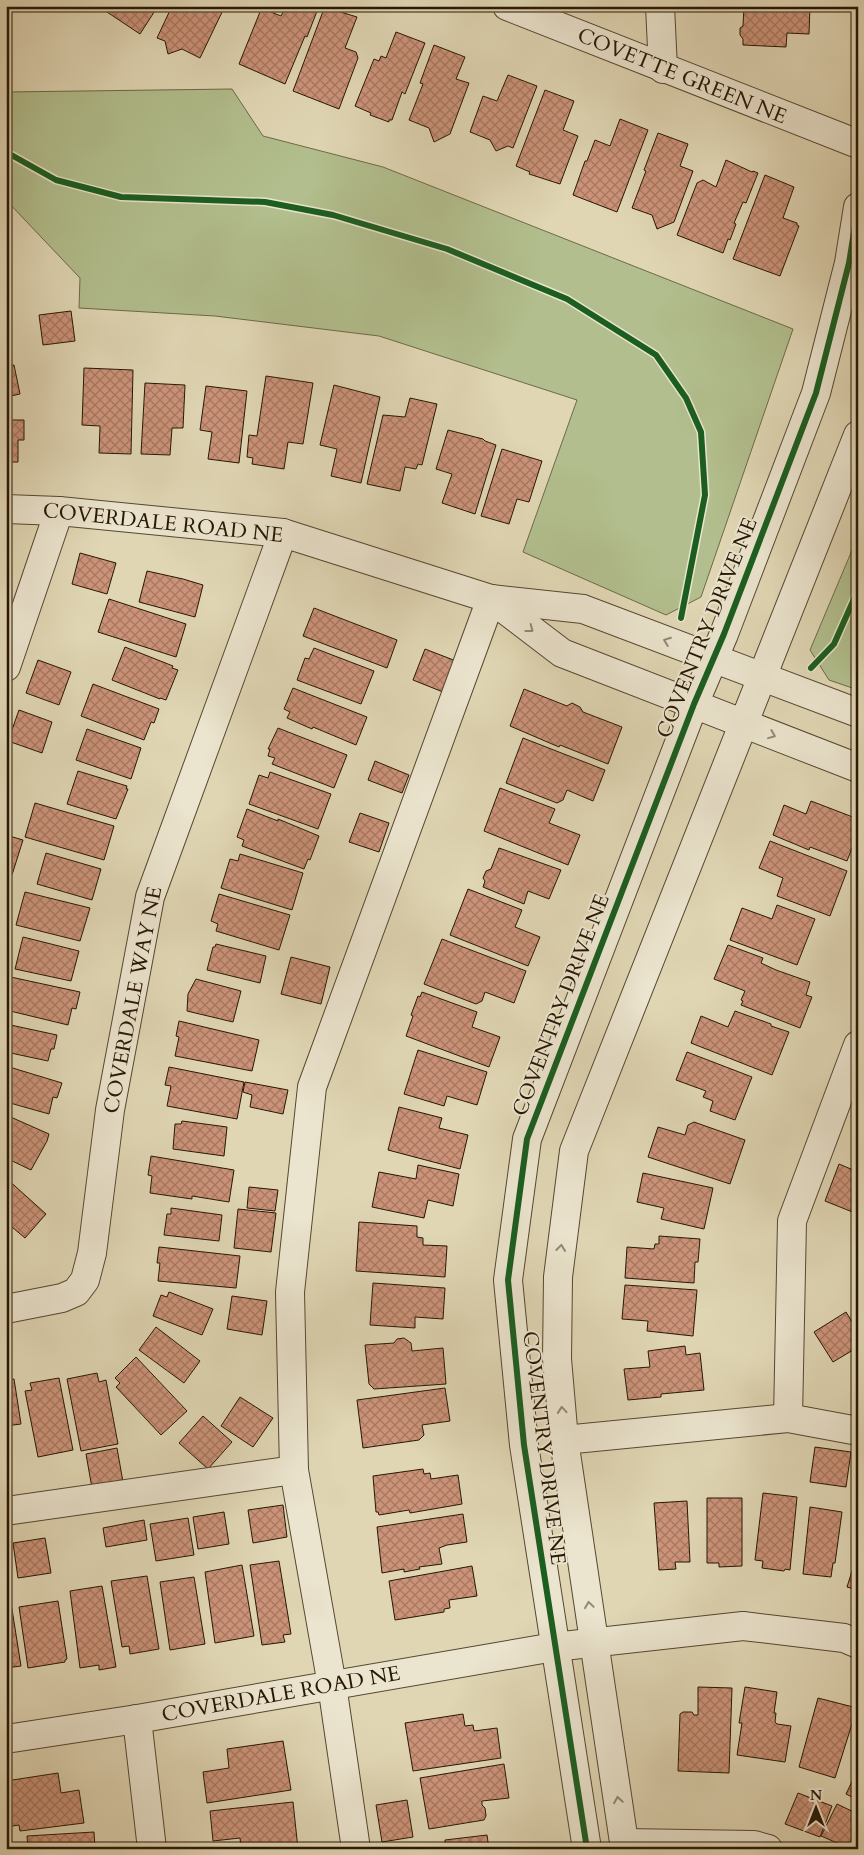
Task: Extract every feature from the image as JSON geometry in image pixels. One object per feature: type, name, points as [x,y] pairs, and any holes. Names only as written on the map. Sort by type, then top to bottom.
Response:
[{"type":"street","name":"COVETTE GREEN NE","points":[[507,6],[663,69],[858,144]]},
{"type":"street","points":[[660,6],[663,69]]},
{"type":"street","name":"COVENTRY DRIVE NE","points":[[587,1849],[524,1445],[508,1280],[527,1139],[694,704],[728,625],[816,393],[849,298],[850,263],[858,207]]},
{"type":"street","name":"COVENTRY DRIVE NE","points":[[625,1846],[564,1440],[557,1359],[558,1277],[574,1152],[742,723],[772,653],[858,435]]},
{"type":"street","name":"COVERDALE ROAD NE","points":[[6,509],[59,511],[283,533],[491,600],[583,609],[858,714]]},
{"type":"street","points":[[6,667],[59,511]]},
{"type":"street","name":"COVERDALE WAY NE","points":[[6,1309],[62,1298],[76,1292],[85,1280],[92,1253],[110,1110],[150,898],[283,533]]},
{"type":"street","points":[[356,1849],[332,1685],[294,1470],[290,1292],[312,1087],[491,600]]},
{"type":"street","name":"COVERDALE ROAD NE","points":[[491,600],[562,653],[858,768]]},
{"type":"street","points":[[788,1418],[792,1221],[858,1045]]},
{"type":"street","points":[[564,1440],[788,1418],[858,1431]]},
{"type":"street","points":[[6,1511],[294,1470]]},
{"type":"street","name":"COVERDALE ROAD NE","points":[[6,1739],[137,1720],[554,1647],[743,1626],[844,1638],[858,1644]]},
{"type":"street","points":[[137,1720],[152,1849]]},
{"type":"street","points":[[625,1846],[754,1845],[768,1849]]},
{"type":"green space","points":[[232,89],[263,136],[383,167],[793,329],[701,597],[666,615],[523,552],[577,400],[379,336],[215,316],[79,308],[80,278],[6,200],[6,92]]},
{"type":"green space","points":[[858,536],[858,690],[829,680],[810,650]]},
{"type":"building","points":[[98,6],[158,6],[140,34]]},
{"type":"building","points":[[172,6],[221,6],[224,8],[200,58],[182,49],[168,54],[165,41],[157,38]]},
{"type":"building","points":[[286,6],[319,6],[285,84],[239,64],[262,7],[281,16]]},
{"type":"building","points":[[325,6],[330,6],[331,9],[357,17],[345,48],[356,52],[358,58],[339,109],[293,91]]},
{"type":"building","points":[[744,6],[810,6],[809,34],[787,33],[786,47],[743,45],[740,28],[743,26]]},
{"type":"building","points":[[396,32],[425,43],[405,94],[402,92],[392,120],[389,120],[389,122],[370,115],[371,113],[355,106],[374,59],[379,61],[381,56],[386,58]]},
{"type":"building","points":[[434,45],[465,57],[456,79],[469,83],[450,134],[434,142],[429,128],[409,120],[423,84],[420,83]]},
{"type":"building","points":[[508,75],[537,86],[513,148],[508,146],[496,151],[490,140],[470,132],[483,96],[497,101]]},
{"type":"building","points":[[545,90],[574,101],[563,130],[578,136],[560,184],[529,174],[530,172],[516,166]]},
{"type":"building","points":[[620,119],[648,130],[617,212],[573,195],[595,140],[610,146]]},
{"type":"building","points":[[658,133],[688,144],[680,166],[693,171],[674,222],[657,229],[652,215],[632,208]]},
{"type":"building","points":[[726,160],[758,173],[746,203],[743,202],[734,223],[736,224],[730,240],[728,239],[723,253],[677,235],[697,183],[703,180],[716,187]]},
{"type":"building","points":[[765,175],[794,187],[783,218],[797,223],[799,226],[780,276],[733,259]]},
{"type":"building","points":[[71,311],[75,341],[43,345],[39,315]]},
{"type":"building","points":[[14,365],[20,394],[6,397],[6,366]]},
{"type":"building","points":[[84,368],[133,370],[131,454],[99,453],[100,426],[82,425]]},
{"type":"building","points":[[266,376],[313,383],[303,444],[288,442],[284,469],[252,464],[253,458],[247,457],[249,435],[257,436]]},
{"type":"building","points":[[145,383],[185,385],[183,428],[172,428],[170,455],[141,454]]},
{"type":"building","points":[[334,385],[380,397],[361,483],[331,476],[337,449],[320,445]]},
{"type":"building","points":[[206,386],[247,391],[239,463],[208,459],[212,432],[200,430]]},
{"type":"building","points":[[410,398],[437,404],[422,465],[418,464],[416,469],[405,467],[400,491],[367,484],[383,415],[405,417]]},
{"type":"building","points":[[6,420],[24,420],[24,440],[18,440],[18,462],[6,462]]},
{"type":"building","points":[[448,430],[483,439],[496,445],[475,514],[442,503],[452,474],[436,469]]},
{"type":"building","points":[[502,449],[542,461],[529,502],[517,499],[509,524],[481,516]]},
{"type":"building","points":[[80,553],[116,563],[107,594],[72,584]]},
{"type":"building","points":[[147,571],[203,585],[195,617],[139,602]]},
{"type":"building","points":[[109,599],[186,624],[176,657],[98,632]]},
{"type":"building","points":[[314,608],[397,640],[387,668],[303,636]]},
{"type":"building","points":[[125,647],[173,666],[172,668],[178,670],[166,700],[112,680]]},
{"type":"building","points":[[314,648],[374,671],[361,704],[297,680],[305,658],[309,659]]},
{"type":"building","points":[[425,649],[456,661],[443,692],[413,680]]},
{"type":"building","points":[[38,660],[71,672],[59,705],[26,693]]},
{"type":"building","points":[[93,684],[159,709],[154,723],[151,722],[144,740],[81,716]]},
{"type":"building","points":[[293,688],[367,717],[356,745],[287,718],[290,712],[284,709]]},
{"type":"building","points":[[524,689],[567,706],[572,703],[580,707],[583,712],[622,727],[608,764],[560,745],[559,747],[510,726]]},
{"type":"building","points":[[19,710],[52,722],[42,753],[8,741]]},
{"type":"building","points":[[278,728],[347,755],[334,788],[272,764],[275,758],[268,756],[270,749],[268,749]]},
{"type":"building","points":[[87,729],[141,748],[131,779],[76,760]]},
{"type":"building","points":[[523,738],[605,770],[593,801],[567,790],[563,800],[557,803],[506,783]]},
{"type":"building","points":[[375,761],[409,775],[402,793],[368,780]]},
{"type":"building","points":[[78,771],[127,786],[126,789],[128,789],[116,819],[67,804]]},
{"type":"building","points":[[270,772],[331,794],[318,829],[249,804],[259,775],[268,778]]},
{"type":"building","points":[[500,788],[555,809],[549,823],[580,835],[568,865],[484,831]]},
{"type":"building","points":[[811,801],[858,819],[858,841],[854,843],[847,861],[810,847],[809,850],[773,835],[784,805],[806,814]]},
{"type":"building","points":[[35,803],[114,826],[104,860],[25,837]]},
{"type":"building","points":[[247,809],[278,821],[278,819],[319,836],[310,860],[308,859],[304,869],[242,846],[244,840],[237,837]]},
{"type":"building","points":[[360,813],[389,823],[379,852],[349,842]]},
{"type":"building","points":[[6,835],[23,840],[12,875],[6,873]]},
{"type":"building","points":[[770,841],[847,871],[830,916],[777,896],[783,878],[759,868]]},
{"type":"building","points":[[499,848],[561,870],[549,899],[528,891],[524,904],[483,887],[485,881],[483,878],[486,871],[491,869]]},
{"type":"building","points":[[46,853],[101,869],[92,900],[37,884]]},
{"type":"building","points":[[240,854],[303,873],[292,910],[221,888],[230,859],[238,861]]},
{"type":"building","points":[[468,889],[522,910],[515,927],[540,937],[528,966],[450,935]]},
{"type":"building","points":[[25,892],[90,908],[80,941],[16,925]]},
{"type":"building","points":[[219,894],[290,915],[279,950],[216,931],[218,924],[211,921]]},
{"type":"building","points":[[777,905],[815,919],[797,965],[730,940],[742,908],[772,919]]},
{"type":"building","points":[[23,937],[79,951],[71,981],[15,969]]},
{"type":"building","points":[[442,939],[526,971],[514,1003],[485,992],[482,1001],[476,1004],[424,984]]},
{"type":"building","points":[[216,944],[266,956],[260,983],[207,970],[213,947]]},
{"type":"building","points":[[728,945],[763,958],[761,963],[776,970],[810,982],[806,995],[812,997],[800,1028],[741,1005],[745,991],[714,979]]},
{"type":"building","points":[[291,957],[330,967],[321,1004],[281,994]]},
{"type":"building","points":[[6,976],[80,992],[76,1009],[72,1008],[68,1025],[6,1010]]},
{"type":"building","points":[[196,979],[241,991],[233,1022],[187,1011],[188,994]]},
{"type":"building","points":[[422,992],[477,1012],[472,1027],[500,1037],[489,1067],[406,1036],[413,1016],[411,1015],[418,996],[420,997]]},
{"type":"building","points":[[735,1011],[789,1032],[772,1075],[691,1043],[701,1016],[728,1027]]},
{"type":"building","points":[[179,1021],[259,1040],[252,1071],[175,1056],[179,1037],[176,1036]]},
{"type":"building","points":[[6,1024],[57,1035],[54,1049],[51,1049],[48,1061],[6,1052]]},
{"type":"building","points":[[418,1050],[487,1072],[477,1105],[447,1096],[444,1106],[404,1094]]},
{"type":"building","points":[[687,1052],[752,1077],[735,1120],[710,1111],[713,1101],[703,1097],[706,1091],[676,1080]]},
{"type":"building","points":[[6,1066],[62,1083],[57,1098],[53,1097],[49,1114],[10,1103],[10,1101],[6,1100]]},
{"type":"building","points":[[169,1067],[244,1082],[237,1119],[167,1106],[171,1086],[165,1085]]},
{"type":"building","points":[[245,1082],[288,1090],[283,1114],[250,1107],[252,1095],[243,1092]]},
{"type":"building","points":[[399,1107],[442,1118],[439,1128],[468,1135],[460,1169],[388,1150]]},
{"type":"building","points":[[6,1115],[49,1134],[31,1170],[6,1158]]},
{"type":"building","points":[[182,1121],[227,1127],[224,1156],[173,1149],[175,1124],[181,1124]]},
{"type":"building","points":[[694,1122],[745,1140],[730,1184],[648,1157],[658,1127],[685,1135],[688,1125]]},
{"type":"building","points":[[151,1156],[234,1170],[229,1202],[192,1196],[192,1199],[150,1193],[152,1176],[148,1175]]},
{"type":"building","points":[[839,1164],[858,1172],[858,1205],[855,1213],[825,1201]]},
{"type":"building","points":[[418,1165],[459,1174],[453,1206],[428,1200],[424,1218],[372,1207],[379,1172],[416,1179]]},
{"type":"building","points":[[643,1173],[713,1188],[704,1229],[661,1219],[664,1208],[637,1202]]},
{"type":"building","points":[[6,1178],[46,1214],[25,1238],[6,1222]]},
{"type":"building","points":[[249,1187],[278,1190],[275,1211],[247,1208]]},
{"type":"building","points":[[171,1208],[222,1215],[219,1241],[164,1235],[167,1214],[171,1214]]},
{"type":"building","points":[[238,1209],[276,1213],[271,1252],[234,1248]]},
{"type":"building","points":[[359,1222],[417,1226],[417,1237],[423,1238],[423,1245],[447,1246],[445,1277],[356,1271]]},
{"type":"building","points":[[659,1236],[700,1239],[698,1262],[695,1262],[694,1283],[625,1278],[627,1247],[654,1249],[655,1244],[659,1244]]},
{"type":"building","points":[[159,1247],[240,1256],[236,1288],[158,1281],[160,1263],[157,1263]]},
{"type":"building","points":[[373,1283],[445,1288],[443,1319],[415,1317],[415,1328],[370,1325]]},
{"type":"building","points":[[625,1285],[697,1290],[693,1336],[647,1331],[648,1321],[622,1319]]},
{"type":"building","points":[[169,1292],[213,1309],[202,1335],[153,1316],[161,1295],[167,1297]]},
{"type":"building","points":[[232,1296],[267,1301],[262,1335],[227,1329]]},
{"type":"building","points":[[846,1312],[858,1331],[858,1347],[833,1362],[814,1332]]},
{"type":"building","points":[[156,1327],[200,1361],[184,1383],[139,1350]]},
{"type":"building","points":[[404,1338],[411,1343],[412,1351],[443,1348],[446,1384],[374,1389],[369,1384],[365,1345],[394,1343],[397,1339]]},
{"type":"building","points":[[685,1346],[686,1355],[700,1353],[704,1390],[661,1394],[661,1397],[628,1400],[624,1369],[650,1367],[648,1351]]},
{"type":"building","points":[[136,1357],[187,1411],[161,1435],[116,1387],[120,1383],[115,1378]]},
{"type":"building","points":[[97,1373],[99,1382],[106,1380],[118,1444],[81,1451],[67,1379]]},
{"type":"building","points":[[59,1378],[73,1450],[38,1457],[25,1391],[32,1390],[30,1383]]},
{"type":"building","points":[[14,1379],[21,1424],[6,1426],[6,1380]]},
{"type":"building","points":[[445,1388],[450,1421],[422,1425],[424,1435],[419,1440],[363,1448],[357,1400]]},
{"type":"building","points":[[240,1397],[273,1418],[253,1447],[221,1426]]},
{"type":"building","points":[[203,1416],[232,1442],[208,1469],[179,1443]]},
{"type":"building","points":[[815,1447],[851,1452],[846,1487],[810,1482]]},
{"type":"building","points":[[117,1448],[123,1482],[92,1488],[86,1454]]},
{"type":"building","points":[[423,1469],[424,1474],[430,1473],[431,1479],[458,1475],[462,1504],[410,1513],[409,1510],[379,1515],[376,1512],[373,1476]]},
{"type":"building","points":[[763,1493],[797,1497],[790,1570],[762,1568],[763,1561],[755,1560]]},
{"type":"building","points":[[707,1498],[742,1498],[742,1566],[719,1567],[719,1563],[707,1563]]},
{"type":"building","points":[[687,1501],[690,1562],[675,1562],[676,1569],[659,1570],[654,1503]]},
{"type":"building","points":[[283,1505],[287,1537],[253,1543],[248,1510]]},
{"type":"building","points":[[810,1507],[842,1512],[835,1563],[833,1563],[831,1577],[803,1574]]},
{"type":"building","points":[[224,1512],[229,1544],[198,1549],[193,1517]]},
{"type":"building","points":[[463,1514],[467,1542],[439,1548],[442,1564],[419,1567],[420,1569],[404,1572],[404,1569],[382,1573],[377,1527]]},
{"type":"building","points":[[188,1518],[194,1555],[156,1561],[150,1524]]},
{"type":"building","points":[[144,1520],[147,1540],[106,1547],[103,1528]]},
{"type":"building","points":[[45,1538],[51,1573],[18,1578],[13,1543]]},
{"type":"building","points":[[858,1552],[858,1590],[847,1587]]},
{"type":"building","points":[[279,1561],[291,1634],[283,1635],[285,1642],[262,1645],[250,1565]]},
{"type":"building","points":[[242,1565],[254,1636],[215,1643],[205,1572]]},
{"type":"building","points":[[472,1566],[477,1596],[449,1600],[450,1608],[444,1609],[444,1612],[395,1620],[389,1581]]},
{"type":"building","points":[[147,1576],[159,1649],[130,1654],[129,1646],[122,1647],[111,1581]]},
{"type":"building","points":[[194,1577],[205,1644],[170,1650],[160,1582]]},
{"type":"building","points":[[102,1586],[116,1667],[99,1670],[99,1665],[80,1668],[70,1591]]},
{"type":"building","points":[[58,1601],[67,1659],[65,1662],[28,1668],[19,1607]]},
{"type":"building","points":[[6,1603],[11,1603],[21,1666],[6,1668]]},
{"type":"building","points":[[698,1687],[732,1688],[729,1773],[678,1771],[680,1714],[692,1712],[694,1715],[698,1715]]},
{"type":"building","points":[[745,1687],[777,1692],[774,1713],[776,1713],[775,1722],[791,1726],[785,1762],[737,1755],[742,1723],[739,1723]]},
{"type":"building","points":[[818,1698],[857,1708],[835,1778],[799,1767]]},
{"type":"building","points":[[463,1714],[465,1726],[473,1725],[474,1731],[497,1728],[501,1758],[413,1771],[405,1723]]},
{"type":"building","points":[[283,1741],[291,1790],[207,1803],[203,1772],[229,1768],[227,1749]]},
{"type":"building","points":[[504,1764],[509,1798],[482,1801],[486,1816],[484,1820],[429,1829],[420,1778]]},
{"type":"building","points":[[858,1769],[858,1800],[846,1794]]},
{"type":"building","points":[[58,1773],[61,1793],[79,1790],[84,1823],[20,1831],[19,1825],[6,1827],[6,1781]]},
{"type":"building","points":[[798,1793],[832,1806],[820,1837],[785,1824]]},
{"type":"building","points":[[407,1800],[413,1837],[382,1842],[376,1805]]},
{"type":"building","points":[[293,1802],[298,1849],[241,1849],[240,1838],[213,1841],[210,1811]]},
{"type":"building","points":[[837,1804],[858,1814],[858,1834],[851,1849],[821,1836]]},
{"type":"building","points":[[94,1832],[95,1849],[28,1849],[27,1836]]},
{"type":"building","points":[[487,1835],[489,1849],[445,1849],[445,1840]]},
{"type":"cycle path","points":[[6,152],[56,180],[121,197],[265,202],[333,215],[447,249],[567,299],[656,355],[686,398],[701,432],[705,495],[681,618]]},
{"type":"cycle path","points":[[587,1849],[524,1445],[508,1280],[527,1139],[816,393],[849,263],[858,207]]},
{"type":"cycle path","points":[[811,668],[834,644],[858,590]]}]
